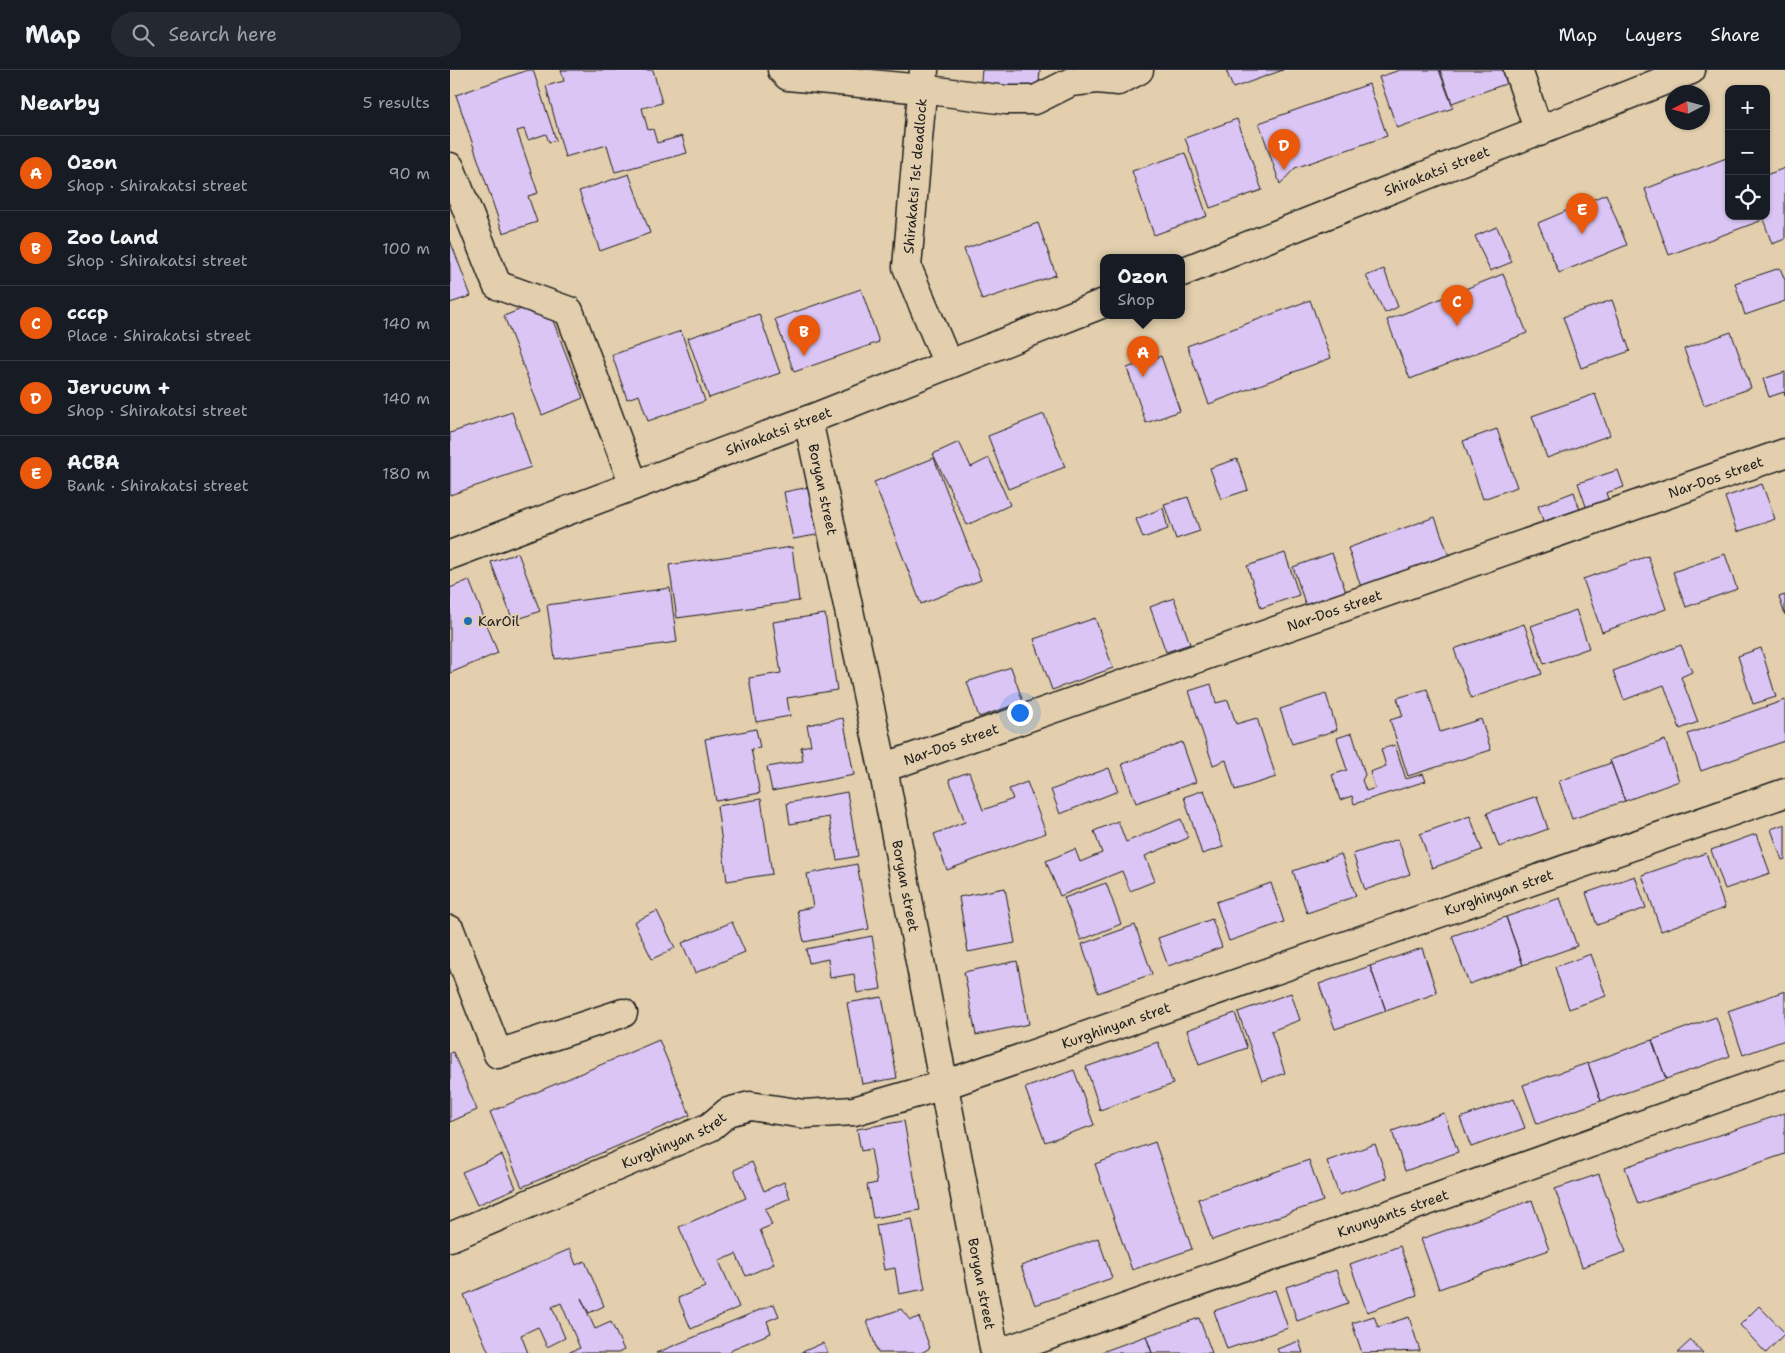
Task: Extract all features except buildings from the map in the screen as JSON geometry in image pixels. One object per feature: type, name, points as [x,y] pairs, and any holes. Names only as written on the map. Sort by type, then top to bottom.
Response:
[{"type":"street","points":[[782,70],[788,76],[923,79],[1006,100],[1035,100],[1071,82],[1097,79],[1118,81],[1139,70]]},
{"type":"street","points":[[1518,70],[1539,132]]},
{"type":"street","name":"Shirakatsi street","points":[[1185,271],[1539,132],[1691,70]]},
{"type":"street","name":"Shirakatsi 1st deadlock","points":[[923,79],[908,267],[948,364]]},
{"type":"street","points":[[450,167],[497,285],[569,311],[634,485]]},
{"type":"street","name":"Shirakatsi street","points":[[450,555],[808,420],[1100,305]]},
{"type":"street","name":"Boryan street","points":[[808,420],[883,768],[995,1353]]},
{"type":"street","name":"Nar-Dos street","points":[[883,768],[1785,453]]},
{"type":"street","name":"Kurghinyan stret","points":[[450,1236],[710,1127],[728,1112],[750,1106],[804,1114],[854,1111],[944,1085],[1785,793]]},
{"type":"street","points":[[450,930],[498,1054],[623,1013]]},
{"type":"street","name":"Knunyants street","points":[[999,1353],[1785,1074]]},
{"type":"place","name":"Jerucum +","points":[[1284,170]]},
{"type":"place","name":"ACBA","points":[[1582,234]]},
{"type":"place","name":"ссср","points":[[1457,326]]},
{"type":"place","name":"Zoo Land","points":[[804,356]]},
{"type":"place","name":"Ozon","points":[[1143,377]]},
{"type":"place","name":"KarOil","points":[[468,621]]}]
